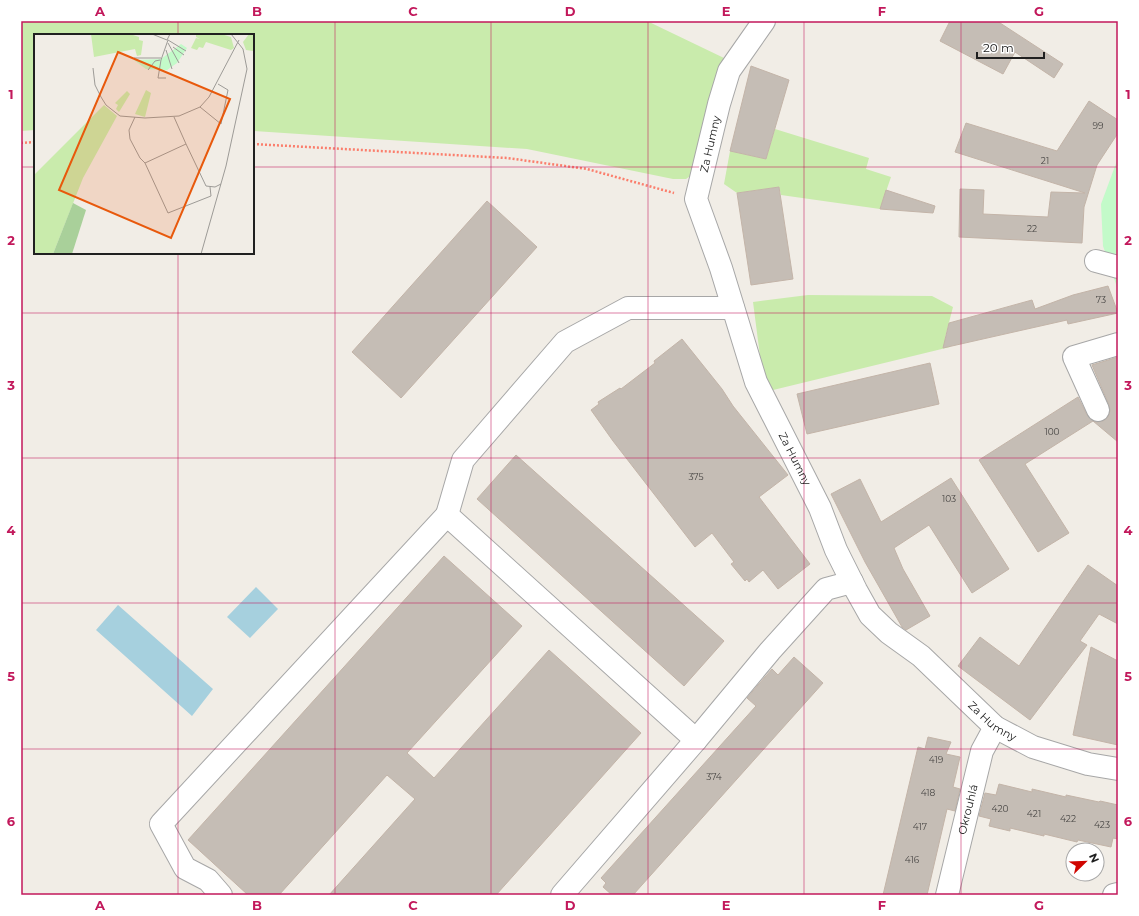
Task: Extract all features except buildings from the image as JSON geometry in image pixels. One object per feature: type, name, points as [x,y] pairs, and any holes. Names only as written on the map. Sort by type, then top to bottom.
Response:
[{"type":"street","name":"Za Humny","points":[[764,21],[729,71],[719,104],[696,199],[721,268],[756,382],[820,508],[836,550],[870,615],[889,633],[921,656],[995,727],[1033,747],[1088,764],[1118,769]]},
{"type":"street","points":[[1096,261],[1118,267]]},
{"type":"street","points":[[221,895],[208,880],[185,868],[160,824],[447,515],[463,460],[565,342],[628,308],[733,308]]},
{"type":"street","points":[[1098,410],[1074,357],[1118,344]]},
{"type":"street","points":[[447,515],[696,740]]},
{"type":"street","points":[[562,895],[696,740],[770,651],[826,589],[852,582]]},
{"type":"street","name":"Okrouhlá","points":[[947,895],[982,751],[995,727]]},
{"type":"street","points":[[1114,895],[1118,894]]},
{"type":"path","points":[[21,143],[34,142]]},
{"type":"path","points":[[254,144],[506,158],[587,169],[696,199]]},
{"type":"green space","points":[[21,21],[647,21],[724,58],[702,132],[693,174],[686,179],[673,179],[527,149],[254,131],[254,34],[34,34],[34,130],[21,131]]},
{"type":"green space","points":[[775,129],[869,158],[866,169],[891,177],[880,209],[781,195],[779,187],[737,193],[724,184],[730,151],[766,159]]},
{"type":"green space","points":[[1118,158],[1118,290],[1103,246],[1101,204]]},
{"type":"green space","points":[[808,295],[932,296],[953,307],[945,338],[950,347],[769,391],[763,379],[753,302]]},
{"type":"water","points":[[256,587],[278,609],[250,638],[227,617]]},
{"type":"water","points":[[118,605],[213,689],[192,716],[96,630]]}]
